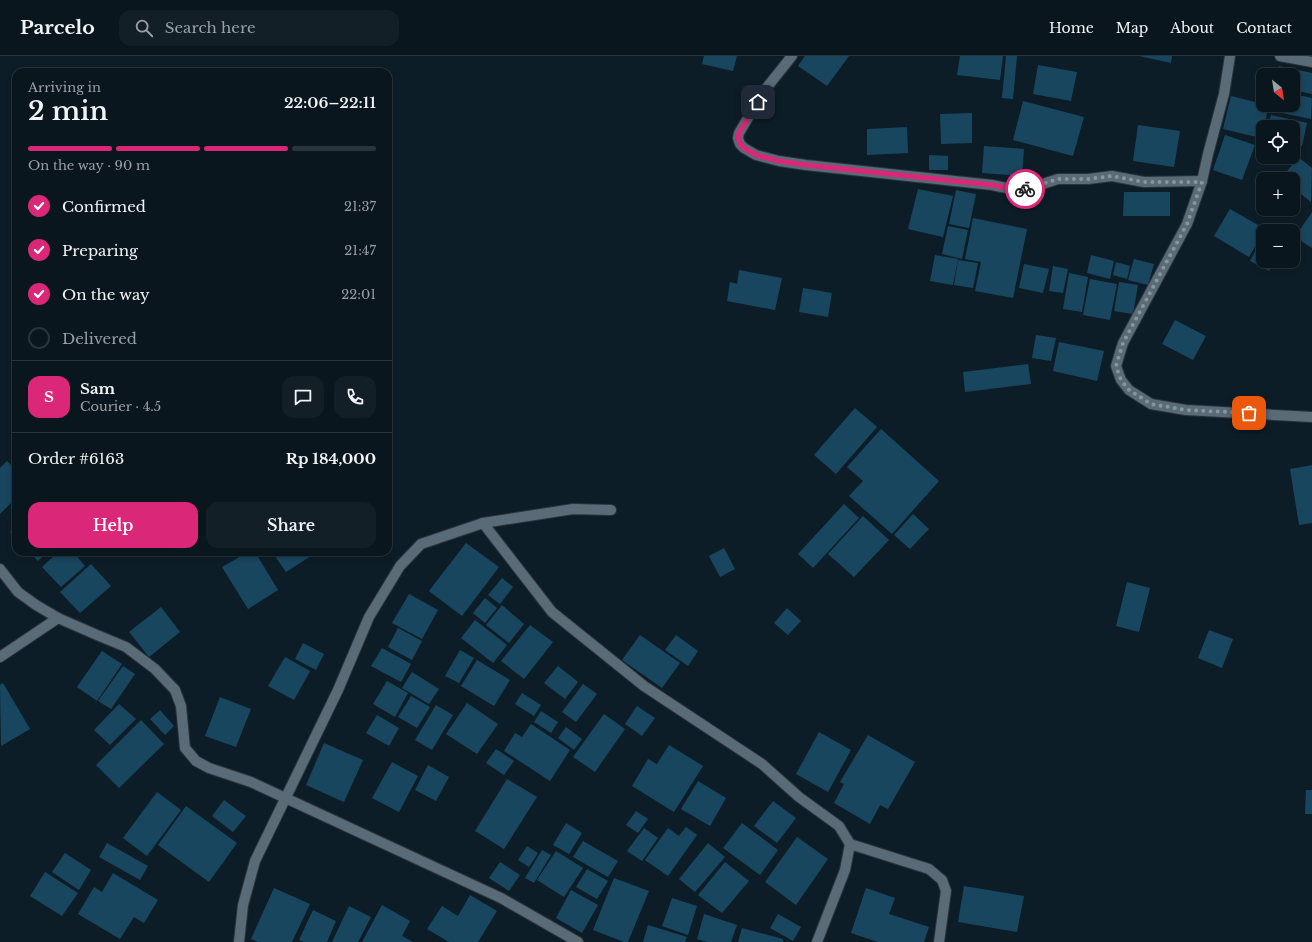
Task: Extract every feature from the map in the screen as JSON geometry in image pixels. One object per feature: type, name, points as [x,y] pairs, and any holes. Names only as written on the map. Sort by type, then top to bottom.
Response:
[{"type":"street","points":[[792,56],[764,91],[739,133],[738,138],[740,144],[756,155],[806,165],[992,185],[1021,191],[1058,179],[1088,179],[1112,176],[1144,182],[1202,182]]},
{"type":"street","points":[[1230,56],[1224,94],[1202,182],[1187,224],[1123,343],[1116,366],[1121,380],[1129,390],[1151,404],[1186,410],[1312,417]]},
{"type":"street","points":[[1280,56],[1312,62]]},
{"type":"street","points":[[239,942],[244,905],[255,861],[338,690],[370,617],[400,566],[421,544],[483,523],[573,508],[611,510]]},
{"type":"street","points":[[483,523],[552,612],[644,686],[762,764],[799,797],[839,826],[850,844],[929,869],[942,880],[946,891],[939,942]]},
{"type":"street","points":[[0,569],[18,592],[36,605],[58,618],[126,647],[175,690],[181,706],[185,748],[196,762],[251,782],[501,898],[578,942]]},
{"type":"street","points":[[0,657],[58,618]]},
{"type":"street","points":[[817,942],[845,870],[850,844]]},
{"type":"building","points":[[704,56],[737,56],[733,71],[702,64]]},
{"type":"building","points":[[805,56],[849,56],[827,86],[798,66]]},
{"type":"building","points":[[960,56],[1003,56],[1000,80],[957,75]]},
{"type":"building","points":[[1006,56],[1017,56],[1013,99],[1002,98]]},
{"type":"building","points":[[1139,56],[1172,56],[1171,63]]},
{"type":"building","points":[[1038,65],[1077,72],[1071,101],[1033,94]]},
{"type":"building","points":[[1300,70],[1312,73],[1312,94],[1300,91]]},
{"type":"building","points":[[1300,95],[1312,98],[1311,119],[1277,112],[1300,112]]},
{"type":"building","points":[[1231,96],[1256,102],[1256,112],[1267,112],[1265,120],[1256,120],[1256,137],[1223,129]]},
{"type":"building","points":[[1023,101],[1084,117],[1073,156],[1013,140]]},
{"type":"building","points":[[972,113],[972,143],[941,144],[940,114]]},
{"type":"building","points":[[1271,115],[1294,120],[1270,120]]},
{"type":"building","points":[[1300,121],[1307,123],[1302,146],[1300,146]]},
{"type":"building","points":[[1138,125],[1180,131],[1174,167],[1133,161]]},
{"type":"building","points":[[907,127],[908,153],[867,155],[867,129]]},
{"type":"building","points":[[1225,135],[1255,145],[1242,180],[1213,170]]},
{"type":"building","points":[[984,146],[1024,149],[1022,176],[982,173]]},
{"type":"building","points":[[929,155],[948,156],[948,170],[929,170]]},
{"type":"building","points":[[1300,159],[1312,168],[1311,202],[1300,193],[1300,172],[1286,172],[1293,164],[1300,164]]},
{"type":"building","points":[[918,189],[953,196],[943,237],[908,229]]},
{"type":"building","points":[[956,190],[976,194],[969,228],[949,224]]},
{"type":"building","points":[[1124,192],[1170,192],[1170,216],[1123,216]]},
{"type":"building","points":[[1230,209],[1256,224],[1256,245],[1249,257],[1214,236]]},
{"type":"building","points":[[1312,212],[1312,248],[1300,240],[1300,230]]},
{"type":"building","points":[[973,218],[1027,229],[1013,298],[975,291],[981,262],[965,259]]},
{"type":"building","points":[[948,226],[968,230],[962,259],[942,254]]},
{"type":"building","points":[[1256,250],[1256,264],[1250,261]]},
{"type":"building","points":[[935,255],[958,259],[953,285],[930,281]]},
{"type":"building","points":[[1091,255],[1114,261],[1110,279],[1087,273]]},
{"type":"building","points":[[1134,259],[1154,264],[1148,285],[1128,280]]},
{"type":"building","points":[[958,260],[978,263],[973,288],[954,285]]},
{"type":"building","points":[[1116,262],[1130,266],[1127,279],[1113,275]]},
{"type":"building","points":[[1024,264],[1049,269],[1043,293],[1019,288]]},
{"type":"building","points":[[1053,266],[1068,269],[1063,293],[1049,291]]},
{"type":"building","points":[[1263,268],[1271,268],[1269,271]]},
{"type":"building","points":[[739,270],[782,278],[775,310],[727,301],[730,282],[737,284]]},
{"type":"building","points":[[1069,273],[1088,277],[1082,312],[1063,309]]},
{"type":"building","points":[[1090,279],[1117,284],[1110,320],[1083,315]]},
{"type":"building","points":[[1119,282],[1138,285],[1133,314],[1114,311]]},
{"type":"building","points":[[803,288],[832,293],[828,317],[799,312]]},
{"type":"building","points":[[1175,320],[1206,336],[1193,360],[1162,344]]},
{"type":"building","points":[[1036,335],[1056,338],[1051,361],[1032,358]]},
{"type":"building","points":[[1059,342],[1104,351],[1097,381],[1053,371]]},
{"type":"building","points":[[1028,364],[1031,384],[965,392],[963,372]]},
{"type":"building","points":[[855,408],[877,427],[836,474],[814,455]]},
{"type":"building","points":[[881,429],[939,481],[892,534],[849,496],[863,481],[847,467]]},
{"type":"building","points":[[7,461],[12,466],[12,502],[0,514],[0,468]]},
{"type":"building","points":[[1312,465],[1312,523],[1299,525],[1290,469]]},
{"type":"building","points":[[844,504],[859,518],[813,568],[798,554]]},
{"type":"building","points":[[913,514],[929,529],[910,549],[894,535]]},
{"type":"building","points":[[863,516],[889,540],[854,577],[828,554]]},
{"type":"building","points":[[466,543],[499,567],[462,616],[429,591]]},
{"type":"building","points":[[724,548],[735,569],[720,577],[709,556]]},
{"type":"building","points":[[33,556],[43,556],[38,561]]},
{"type":"building","points":[[54,556],[76,556],[85,566],[61,587],[42,567]]},
{"type":"building","points":[[241,556],[257,556],[278,590],[248,609],[222,567]]},
{"type":"building","points":[[275,556],[311,556],[286,572]]},
{"type":"building","points":[[91,564],[111,586],[80,613],[60,592]]},
{"type":"building","points":[[502,578],[513,587],[500,604],[488,595]]},
{"type":"building","points":[[1127,582],[1150,588],[1139,632],[1116,626]]},
{"type":"building","points":[[409,594],[438,610],[422,639],[392,623]]},
{"type":"building","points":[[485,598],[497,608],[485,623],[473,613]]},
{"type":"building","points":[[502,605],[524,624],[509,643],[486,625]]},
{"type":"building","points":[[161,607],[180,632],[149,657],[129,632]]},
{"type":"building","points":[[787,608],[801,621],[788,635],[774,623]]},
{"type":"building","points":[[475,620],[507,645],[493,663],[461,638]]},
{"type":"building","points":[[530,625],[553,642],[524,679],[501,661]]},
{"type":"building","points":[[398,628],[422,641],[412,660],[388,647]]},
{"type":"building","points":[[1209,630],[1233,639],[1222,668],[1198,658]]},
{"type":"building","points":[[640,635],[680,663],[662,688],[622,660]]},
{"type":"building","points":[[676,635],[698,651],[688,666],[665,650]]},
{"type":"building","points":[[303,643],[324,654],[316,670],[295,659]]},
{"type":"building","points":[[382,648],[411,664],[401,682],[371,666]]},
{"type":"building","points":[[460,650],[474,658],[459,683],[445,676]]},
{"type":"building","points":[[102,651],[122,664],[97,701],[77,687]]},
{"type":"building","points":[[285,657],[310,671],[294,700],[268,686]]},
{"type":"building","points":[[477,660],[510,680],[494,706],[461,686]]},
{"type":"building","points":[[123,666],[135,674],[111,709],[98,701]]},
{"type":"building","points":[[558,666],[578,682],[565,699],[544,683]]},
{"type":"building","points":[[412,672],[439,689],[429,704],[402,688]]},
{"type":"building","points":[[387,681],[408,693],[395,717],[373,704]]},
{"type":"building","points":[[3,683],[30,729],[1,746],[0,685]]},
{"type":"building","points":[[583,684],[597,694],[576,722],[562,712]]},
{"type":"building","points":[[522,693],[541,705],[534,716],[515,704]]},
{"type":"building","points":[[411,696],[430,707],[417,728],[398,717]]},
{"type":"building","points":[[220,697],[251,709],[236,747],[205,736]]},
{"type":"building","points":[[467,703],[498,724],[477,754],[446,734]]},
{"type":"building","points":[[119,704],[136,719],[110,745],[94,730]]},
{"type":"building","points":[[436,705],[453,715],[432,750],[415,740]]},
{"type":"building","points":[[637,706],[655,718],[642,736],[625,724]]},
{"type":"building","points":[[160,710],[174,726],[165,735],[150,719]]},
{"type":"building","points":[[541,711],[558,722],[551,733],[534,722]]},
{"type":"building","points":[[604,714],[625,729],[595,772],[573,757]]},
{"type":"building","points":[[377,715],[399,728],[389,746],[366,733]]},
{"type":"building","points":[[141,720],[164,744],[119,788],[96,765]]},
{"type":"building","points":[[531,724],[570,750],[550,781],[504,751],[515,733],[522,737]]},
{"type":"building","points":[[566,727],[582,739],[574,750],[558,738]]},
{"type":"building","points":[[819,732],[851,750],[828,792],[796,774]]},
{"type":"building","points":[[868,735],[915,762],[888,809],[880,805],[870,824],[834,803],[844,784],[840,782]]},
{"type":"building","points":[[324,743],[363,760],[344,802],[306,785]]},
{"type":"building","points":[[669,745],[703,766],[674,812],[632,786],[648,759],[657,764]]},
{"type":"building","points":[[496,749],[514,761],[504,775],[486,763]]},
{"type":"building","points":[[392,762],[418,776],[399,812],[372,798]]},
{"type":"building","points":[[428,765],[449,777],[436,801],[415,790]]},
{"type":"building","points":[[507,779],[537,797],[504,849],[475,831]]},
{"type":"building","points":[[698,781],[726,798],[710,826],[681,809]]},
{"type":"building","points":[[1306,790],[1312,790],[1312,814],[1305,814]]},
{"type":"building","points":[[157,792],[181,810],[147,856],[123,838]]},
{"type":"building","points":[[224,800],[246,816],[233,832],[212,816]]},
{"type":"building","points":[[773,801],[796,818],[777,843],[754,826]]},
{"type":"building","points":[[186,806],[237,843],[209,882],[158,845]]},
{"type":"building","points":[[636,811],[648,819],[638,833],[626,825]]},
{"type":"building","points":[[566,823],[582,833],[569,854],[553,845]]},
{"type":"building","points":[[742,823],[778,850],[760,875],[723,848]]},
{"type":"building","points":[[686,827],[697,835],[668,876],[645,860],[668,828],[679,836]]},
{"type":"building","points":[[644,828],[658,838],[642,861],[627,851]]},
{"type":"building","points":[[797,837],[828,859],[796,905],[765,882]]},
{"type":"building","points":[[583,841],[618,861],[608,877],[573,857]]},
{"type":"building","points":[[107,843],[148,866],[140,880],[99,857]]},
{"type":"building","points":[[708,843],[725,857],[695,892],[679,879]]},
{"type":"building","points":[[527,846],[538,853],[529,867],[518,860]]},
{"type":"building","points":[[542,850],[551,855],[534,883],[525,878]]},
{"type":"building","points":[[556,851],[583,868],[564,897],[537,880]]},
{"type":"building","points":[[65,853],[91,870],[79,890],[52,872]]},
{"type":"building","points":[[500,862],[520,875],[509,891],[489,878]]},
{"type":"building","points":[[725,862],[749,881],[722,913],[698,895]]},
{"type":"building","points":[[587,869],[608,881],[597,899],[576,887]]},
{"type":"building","points":[[45,872],[78,893],[62,916],[30,896]]},
{"type":"building","points":[[113,873],[158,900],[144,923],[134,917],[120,939],[78,914],[94,887],[102,892]]},
{"type":"building","points":[[614,878],[649,891],[628,942],[624,942],[593,930]]},
{"type":"building","points":[[964,886],[1024,896],[1017,932],[958,922]]},
{"type":"building","points":[[274,888],[310,904],[292,942],[258,942],[251,939]]},
{"type":"building","points":[[866,888],[895,898],[889,914],[929,927],[924,942],[878,942],[851,933]]},
{"type":"building","points":[[571,890],[598,905],[582,933],[556,918]]},
{"type":"building","points":[[470,895],[497,911],[478,942],[449,942],[427,929],[442,906],[458,916]]},
{"type":"building","points":[[672,898],[697,906],[688,935],[662,926]]},
{"type":"building","points":[[382,905],[410,921],[402,936],[413,942],[362,942]]},
{"type":"building","points":[[349,906],[371,917],[358,942],[332,942]]},
{"type":"building","points":[[313,910],[336,921],[327,942],[304,942],[299,940]]},
{"type":"building","points":[[704,914],[737,925],[731,942],[707,942],[697,939]]},
{"type":"building","points":[[778,914],[801,927],[793,941],[770,928]]},
{"type":"building","points":[[648,925],[687,937],[685,942],[643,942]]},
{"type":"building","points":[[742,928],[783,939],[783,942],[738,942]]},
{"type":"way so far","points":[[1025,189],[1058,179],[1088,179],[1112,176],[1144,182],[1202,182],[1187,224],[1123,343],[1116,366],[1121,380],[1129,390],[1151,404],[1186,410],[1249,413]]},
{"type":"route","points":[[758,102],[739,133],[738,138],[740,144],[744,148],[756,155],[779,161],[806,165],[992,185],[1021,191],[1025,189]]}]
